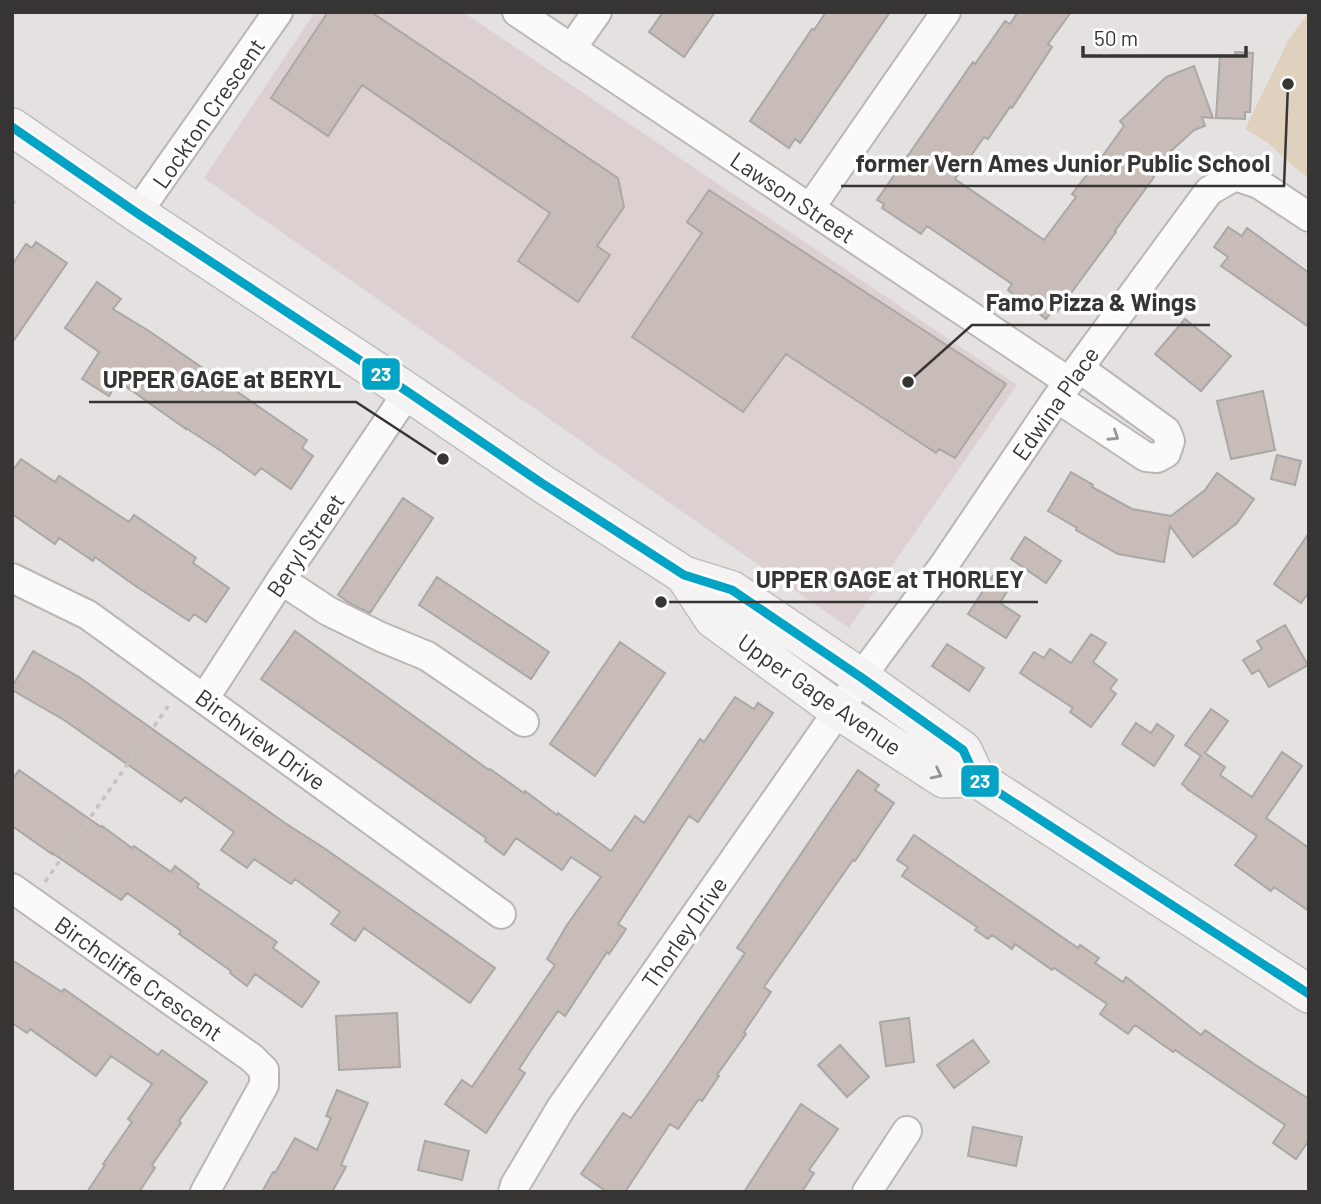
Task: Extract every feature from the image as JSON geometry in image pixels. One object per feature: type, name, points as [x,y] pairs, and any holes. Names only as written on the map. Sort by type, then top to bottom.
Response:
[{"type":"main road","name":"Upper Gage Avenue","points":[[12,127],[540,482],[684,575],[732,590],[963,750],[976,778],[1309,994]]},
{"type":"main road","name":"Upper Gage Avenue","points":[[684,575],[713,619],[839,711],[944,779],[976,778]]},
{"type":"street","name":"Lockton Crescent","points":[[137,213],[278,12]]},
{"type":"street","name":"Lawson Street","points":[[517,12],[1068,383]]},
{"type":"street","points":[[571,50],[597,12]]},
{"type":"street","points":[[810,208],[946,12]]},
{"type":"street","name":"Edwina Place","points":[[862,678],[944,565],[1068,383],[1209,191],[1235,176],[1259,184],[1309,217]]},
{"type":"street","name":"Beryl Street","points":[[194,692],[281,580],[408,392]]},
{"type":"street","name":"Birchview Drive","points":[[12,578],[88,615],[501,914]]},
{"type":"street","points":[[281,580],[328,611],[427,656],[524,722]]},
{"type":"street","name":"Thorley Drive","points":[[513,1192],[561,1108],[862,678]]},
{"type":"street","name":"Birchcliffe Crescent","points":[[22,895],[253,1058],[264,1070],[264,1086],[205,1192]]},
{"type":"street","points":[[867,1192],[907,1131]]},
{"type":"path","points":[[12,205],[16,199]]},
{"type":"path","points":[[22,895],[194,692]]},
{"type":"shaded area","points":[[315,12],[463,12],[1017,385],[849,628],[204,178]]},
{"type":"shaded area","points":[[1309,12],[1309,178],[1267,142],[1245,129],[1289,39]]},
{"type":"building","points":[[328,12],[371,12],[618,178],[624,207],[597,246],[610,255],[578,302],[518,261],[550,213],[362,85],[328,136],[271,98]]},
{"type":"building","points":[[663,12],[715,12],[684,57],[649,32]]},
{"type":"building","points":[[826,12],[890,12],[800,143],[795,139],[789,148],[750,121]]},
{"type":"building","points":[[1018,12],[1071,12],[1048,44],[1052,47],[1012,108],[1010,107],[988,139],[984,137],[955,179],[1044,240],[1076,197],[1072,194],[1124,126],[1120,121],[1166,77],[1194,66],[1213,118],[1202,117],[1205,126],[1194,130],[1148,172],[1154,177],[1116,232],[1057,312],[1053,310],[1046,319],[1008,290],[1012,284],[927,226],[921,234],[882,208],[884,204],[877,200],[973,62],[975,64],[1005,21],[1010,24]]},
{"type":"building","points":[[1235,52],[1253,53],[1250,112],[1245,112],[1245,119],[1216,118],[1220,55],[1235,56]]},
{"type":"building","points":[[709,190],[1006,384],[955,458],[939,449],[936,453],[786,354],[743,412],[632,337],[702,233],[687,222]]},
{"type":"building","points":[[1228,227],[1242,236],[1247,228],[1309,273],[1309,327],[1221,266],[1228,257],[1214,247]]},
{"type":"building","points":[[36,242],[67,263],[12,343],[12,265],[26,244],[32,248]]},
{"type":"building","points":[[97,282],[121,299],[113,309],[307,440],[302,448],[313,456],[291,489],[261,468],[255,475],[118,381],[109,396],[82,379],[99,352],[65,328]]},
{"type":"building","points":[[1185,319],[1231,356],[1201,391],[1155,354]]},
{"type":"building","points":[[1263,391],[1275,450],[1231,459],[1217,401]]},
{"type":"building","points":[[1277,455],[1301,461],[1295,485],[1271,479]]},
{"type":"building","points":[[21,459],[55,482],[59,476],[129,522],[134,515],[195,557],[193,563],[229,588],[206,622],[194,614],[189,621],[95,557],[93,561],[59,538],[55,544],[12,514],[12,471]]},
{"type":"building","points":[[1071,472],[1132,509],[1171,516],[1205,490],[1217,473],[1254,499],[1237,523],[1193,557],[1170,526],[1164,562],[1118,554],[1048,511]]},
{"type":"building","points":[[403,498],[433,518],[370,613],[338,595]]},
{"type":"building","points":[[1309,533],[1309,592],[1301,603],[1274,584]]},
{"type":"building","points":[[1025,537],[1061,561],[1046,583],[1011,559]]},
{"type":"building","points":[[994,574],[1011,585],[1000,603],[1020,616],[1006,638],[968,614]]},
{"type":"building","points":[[437,577],[549,652],[531,679],[419,605]]},
{"type":"building","points":[[1285,625],[1308,665],[1269,687],[1259,670],[1252,674],[1243,660],[1262,649],[1257,641]]},
{"type":"building","points":[[295,631],[489,770],[524,793],[525,791],[611,851],[635,816],[644,823],[700,739],[704,742],[735,697],[754,709],[758,703],[773,713],[698,822],[689,816],[618,924],[626,929],[609,954],[607,952],[565,1016],[558,1011],[536,1043],[519,1069],[525,1073],[486,1133],[445,1104],[462,1080],[472,1087],[555,965],[547,959],[601,877],[571,857],[562,870],[516,838],[504,855],[485,841],[486,838],[261,679]]},
{"type":"building","points":[[1091,634],[1106,643],[1093,662],[1117,680],[1110,689],[1116,694],[1091,727],[1070,712],[1073,708],[1020,673],[1034,652],[1044,658],[1050,649],[1071,663]]},
{"type":"building","points":[[620,642],[665,673],[595,776],[550,744]]},
{"type":"building","points":[[947,644],[984,668],[969,691],[932,666]]},
{"type":"building","points":[[33,651],[79,677],[495,968],[470,1003],[364,928],[355,941],[331,924],[340,912],[295,879],[291,884],[254,859],[247,868],[221,850],[234,832],[185,797],[181,802],[64,720],[12,690]]},
{"type":"building","points":[[1211,709],[1228,721],[1205,753],[1225,767],[1220,775],[1252,797],[1282,752],[1302,766],[1266,818],[1309,848],[1309,911],[1274,887],[1271,891],[1235,865],[1257,836],[1182,784],[1201,756],[1185,745]]},
{"type":"building","points":[[1136,723],[1151,733],[1157,724],[1174,736],[1154,766],[1122,744]]},
{"type":"building","points":[[19,770],[171,872],[175,866],[199,884],[197,887],[277,942],[273,948],[319,982],[302,1007],[255,974],[247,986],[230,973],[231,971],[179,934],[181,931],[127,893],[121,900],[12,826],[12,780]]},
{"type":"building","points":[[858,770],[879,785],[875,790],[894,803],[764,987],[771,992],[702,1101],[699,1099],[678,1129],[670,1124],[625,1192],[607,1192],[581,1174],[623,1113],[631,1118],[667,1067],[745,953],[737,948]]},
{"type":"building","points":[[914,835],[1078,948],[1080,945],[1099,958],[1095,963],[1123,982],[1126,977],[1201,1035],[1205,1030],[1309,1099],[1309,1140],[1296,1159],[1273,1143],[1285,1125],[1135,1025],[1128,1034],[1100,1014],[1107,1004],[1015,944],[1012,949],[992,935],[988,939],[975,930],[977,927],[902,876],[908,867],[897,860]]},
{"type":"building","points":[[12,960],[62,992],[64,989],[158,1055],[162,1050],[207,1082],[179,1121],[181,1123],[152,1165],[155,1168],[139,1192],[87,1192],[132,1122],[128,1119],[152,1084],[111,1056],[96,1076],[30,1029],[27,1033],[12,1023]]},
{"type":"building","points":[[397,1013],[400,1067],[339,1070],[336,1016]]},
{"type":"building","points":[[909,1018],[914,1062],[886,1066],[880,1022]]},
{"type":"building","points":[[973,1040],[989,1062],[954,1088],[937,1065]]},
{"type":"building","points":[[840,1045],[869,1077],[847,1097],[818,1065]]},
{"type":"building","points":[[337,1090],[368,1103],[341,1165],[346,1167],[332,1192],[262,1192],[295,1138],[317,1150],[331,1118],[326,1116]]},
{"type":"building","points":[[801,1104],[838,1129],[809,1170],[814,1173],[802,1192],[744,1192]]},
{"type":"building","points":[[973,1127],[1022,1137],[1016,1166],[968,1156]]},
{"type":"building","points":[[425,1141],[469,1151],[462,1180],[418,1170]]},
{"type":"transit line","name":"23","points":[[12,127],[540,482],[684,575],[732,590],[963,750],[976,778],[1309,994]]},
{"type":"place","name":"former Vern Ames Junior Public School","points":[[1288,84]]},
{"type":"place","name":"Famo Pizza & Wings","points":[[908,382]]},
{"type":"place","name":"UPPER GAGE at BERYL","points":[[443,459]]},
{"type":"place","name":"UPPER GAGE at THORLEY","points":[[661,602]]}]
